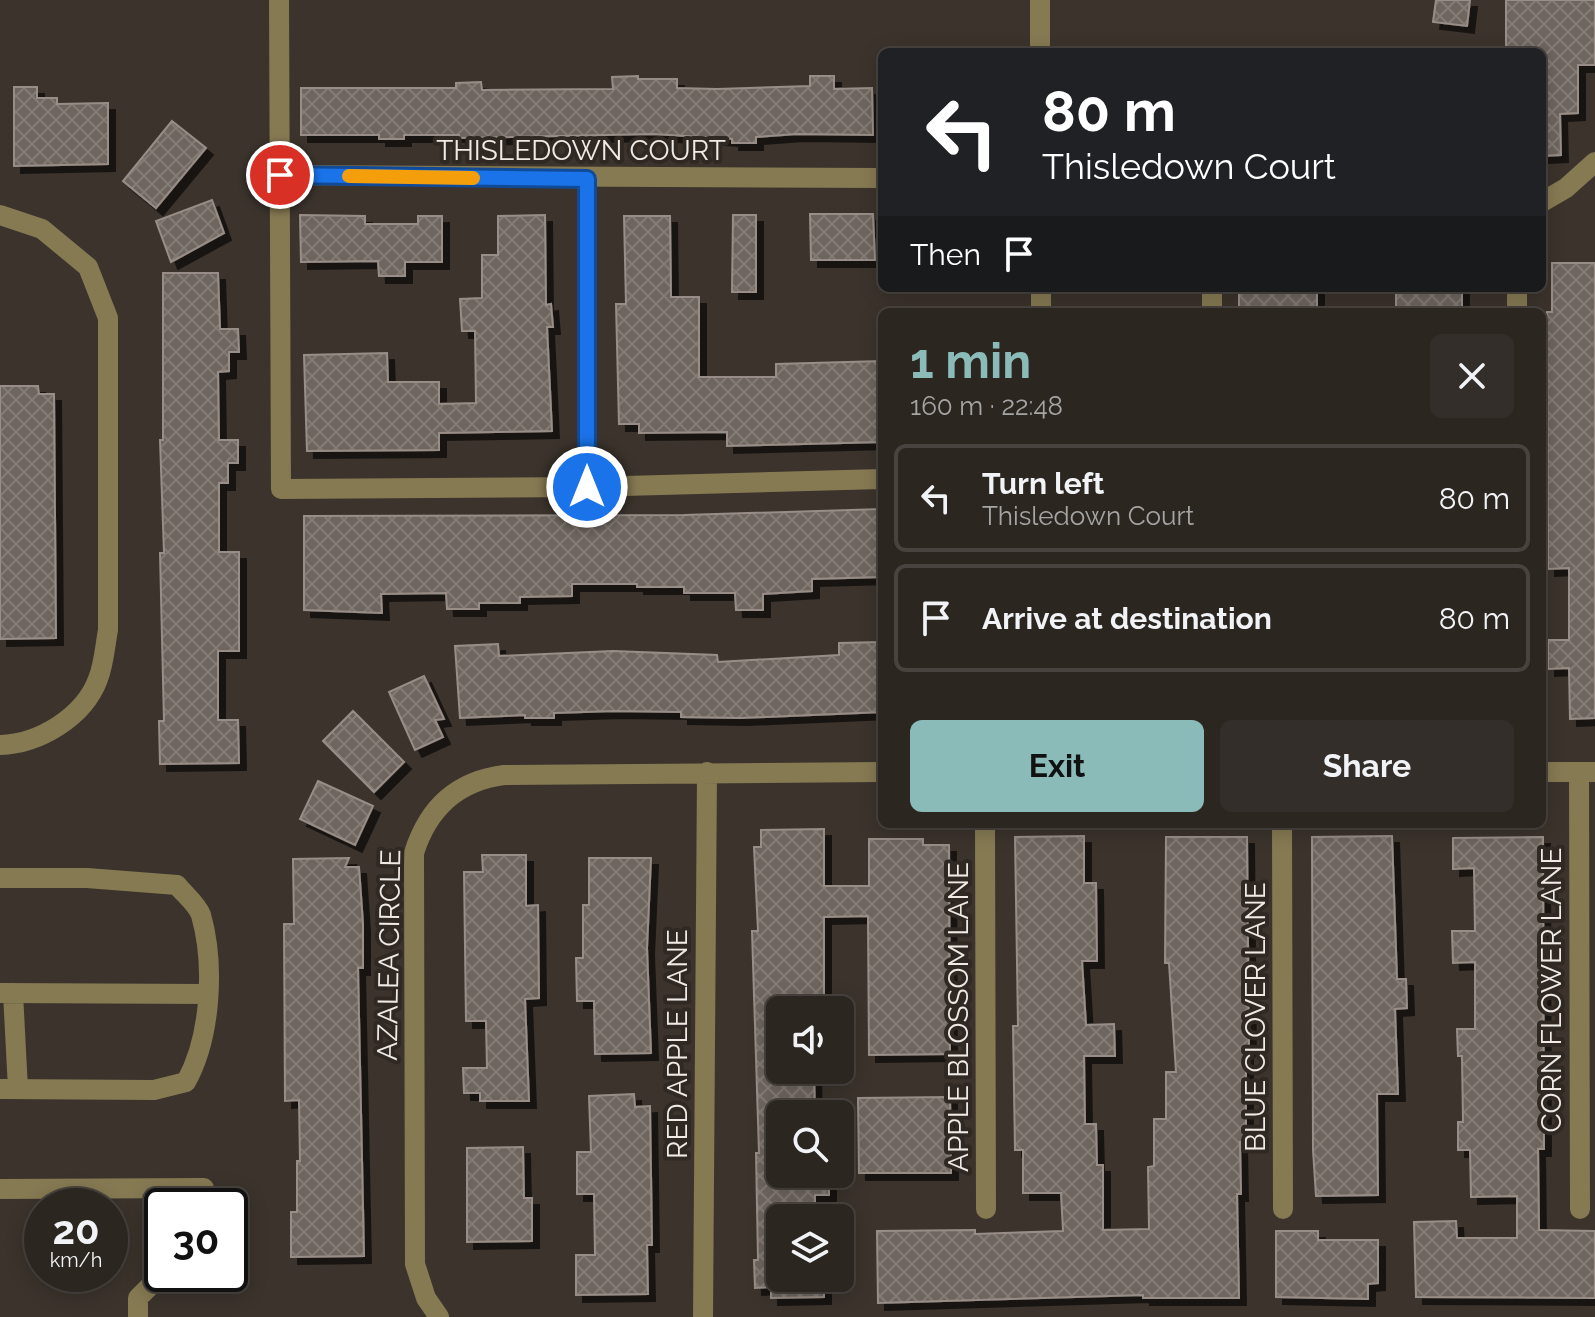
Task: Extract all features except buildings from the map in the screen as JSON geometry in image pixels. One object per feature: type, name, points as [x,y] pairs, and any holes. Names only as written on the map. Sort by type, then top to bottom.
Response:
[{"type":"street","points":[[279,0],[281,489],[587,487],[878,479]]},
{"type":"street","points":[[1040,0],[1040,48]]},
{"type":"street","points":[[1546,200],[1566,188],[1595,162]]},
{"type":"street","name":"THISLEDOWN COURT","points":[[280,175],[587,179],[878,178]]},
{"type":"street","points":[[587,179],[587,487]]},
{"type":"street","points":[[0,215],[42,229],[88,267],[108,318],[108,630],[98,681],[71,716],[42,736],[0,745]]},
{"type":"street","name":"RED APPLE LANE","points":[[703,1317],[707,772]]},
{"type":"street","name":"AZALEA CIRCLE","points":[[439,1317],[426,1298],[415,1264],[414,853],[425,823],[458,789],[488,777],[878,772]]},
{"type":"street","points":[[1546,772],[1587,772]]},
{"type":"street","name":"CORN FLOWER LANE","points":[[1580,1209],[1587,772]]},
{"type":"street","name":"APPLE BLOSSOM LANE","points":[[985,828],[986,1209]]},
{"type":"street","name":"BLUE CLOVER LANE","points":[[1282,828],[1283,1209]]},
{"type":"street","points":[[0,878],[87,878],[177,885],[200,912],[208,970],[206,994],[199,1060],[186,1082],[154,1090],[9,1089],[7,993],[206,994]]},
{"type":"street","points":[[0,1189],[144,1193]]},
{"type":"street","points":[[138,1317],[138,1298],[144,1292]]},
{"type":"slow traffic","points":[[349,176],[473,178]]},
{"type":"route","points":[[280,175],[587,179],[587,487]]}]
